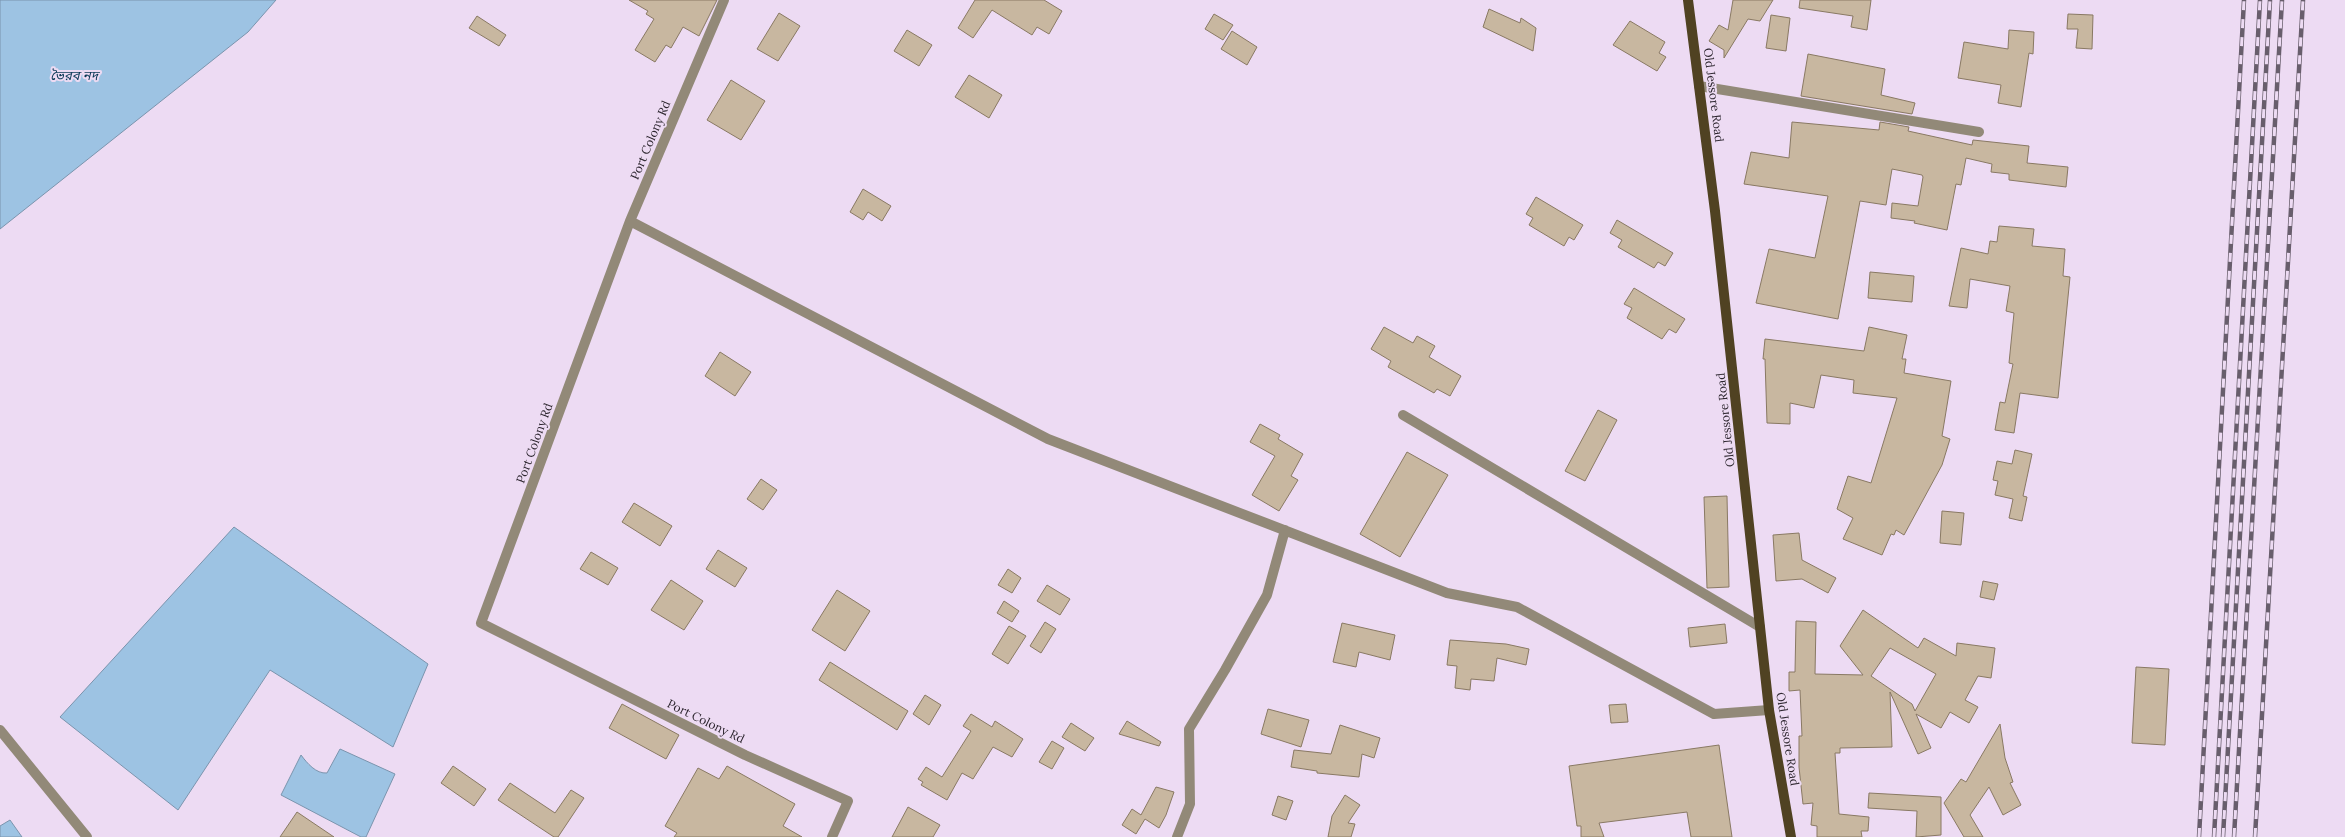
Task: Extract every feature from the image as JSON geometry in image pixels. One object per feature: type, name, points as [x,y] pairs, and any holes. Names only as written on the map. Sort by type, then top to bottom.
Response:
[{"type":"main road","name":"Old Jessore Road","points":[[1688,0],[1715,210],[1769,710],[1791,837]]},
{"type":"street","name":"Port Colony Rd","points":[[724,0],[630,221],[481,624],[745,755],[848,801],[832,837]]},
{"type":"street","points":[[1699,86],[1979,132]]},
{"type":"street","points":[[630,221],[1048,439],[1447,593],[1517,607],[1714,714],[1769,710]]},
{"type":"street","points":[[1403,415],[1760,627]]},
{"type":"street","points":[[1177,837],[1190,804],[1188,729],[1225,670],[1267,595],[1285,530]]},
{"type":"street","points":[[0,730],[87,837]]},
{"type":"water","name":"ভৈরব নদ","points":[[0,0],[276,0],[248,32],[0,229]]},
{"type":"water","points":[[234,527],[428,664],[393,747],[270,670],[178,810],[60,717]]},
{"type":"water","points":[[340,749],[395,774],[366,837],[361,837],[281,795],[301,755],[316,770],[327,773]]},
{"type":"water","points":[[10,820],[22,837],[0,837],[0,826]]},
{"type":"building","points":[[629,0],[717,0],[699,36],[683,27],[671,48],[666,45],[655,62],[635,50],[654,19],[646,14],[648,11]]},
{"type":"building","points":[[975,0],[1044,0],[1062,11],[1049,34],[1037,27],[1032,35],[992,10],[973,38],[958,28]]},
{"type":"building","points":[[1733,0],[1773,0],[1760,21],[1748,19],[1724,58],[1724,50],[1709,41],[1719,25],[1728,30]]},
{"type":"building","points":[[1800,0],[1871,0],[1867,30],[1851,27],[1853,16],[1799,8]]},
{"type":"building","points":[[1489,9],[1520,23],[1521,18],[1536,28],[1533,51],[1483,27]]},
{"type":"building","points":[[779,13],[800,26],[778,61],[757,49]]},
{"type":"building","points":[[1214,14],[1233,25],[1223,40],[1205,29]]},
{"type":"building","points":[[2068,14],[2093,15],[2092,49],[2076,48],[2078,29],[2067,29]]},
{"type":"building","points":[[1771,15],[1790,18],[1786,51],[1766,48]]},
{"type":"building","points":[[477,16],[506,35],[499,46],[469,28]]},
{"type":"building","points":[[1630,21],[1665,42],[1659,53],[1666,57],[1657,71],[1613,45]]},
{"type":"building","points":[[907,30],[932,45],[919,66],[894,51]]},
{"type":"building","points":[[2009,30],[2034,32],[2033,54],[2029,53],[2021,107],[1998,103],[2001,85],[1958,78],[1964,42],[2008,49]]},
{"type":"building","points":[[1232,31],[1257,47],[1247,65],[1221,49]]},
{"type":"building","points":[[1808,54],[1885,69],[1881,95],[1915,103],[1912,114],[1801,96]]},
{"type":"building","points":[[969,75],[1002,95],[989,118],[955,97]]},
{"type":"building","points":[[731,80],[765,101],[741,140],[707,120]]},
{"type":"building","points":[[1792,122],[1879,130],[1880,122],[1909,127],[1908,131],[1972,145],[1973,140],[2029,146],[2027,163],[2068,167],[2066,187],[2009,180],[2009,174],[1991,172],[1992,164],[1966,158],[1961,185],[1956,184],[1947,230],[1914,223],[1915,221],[1891,218],[1892,203],[1918,206],[1923,177],[1922,175],[1892,169],[1886,205],[1860,201],[1838,319],[1756,303],[1769,249],[1815,258],[1828,196],[1744,184],[1751,152],[1789,158]]},
{"type":"building","points":[[863,189],[891,206],[882,221],[868,212],[863,220],[850,212]]},
{"type":"building","points":[[1536,197],[1583,225],[1574,240],[1569,237],[1564,246],[1529,225],[1533,218],[1526,214]]},
{"type":"building","points":[[1617,220],[1673,253],[1665,266],[1658,262],[1654,268],[1618,247],[1622,240],[1610,233]]},
{"type":"building","points":[[1999,226],[2034,229],[2032,246],[2065,249],[2063,276],[2070,277],[2058,398],[2020,393],[2014,433],[1995,430],[2000,402],[2005,403],[2013,364],[2009,363],[2014,313],[2006,311],[2010,286],[1970,279],[1967,308],[1949,306],[1961,248],[1988,254],[1990,241],[1997,242]]},
{"type":"building","points":[[1870,272],[1914,276],[1912,302],[1868,298]]},
{"type":"building","points":[[1634,288],[1685,319],[1676,333],[1669,329],[1662,339],[1627,318],[1632,308],[1624,304]]},
{"type":"building","points":[[1384,327],[1413,343],[1417,336],[1435,346],[1429,357],[1461,376],[1450,396],[1437,389],[1434,393],[1388,367],[1391,361],[1371,349]]},
{"type":"building","points":[[1869,327],[1907,335],[1902,359],[1906,359],[1904,373],[1951,381],[1942,436],[1950,439],[1942,465],[1904,535],[1896,530],[1894,535],[1891,534],[1882,555],[1843,539],[1853,518],[1837,509],[1848,476],[1871,483],[1897,398],[1853,393],[1854,380],[1821,375],[1814,408],[1790,403],[1790,424],[1767,423],[1765,359],[1763,359],[1765,339],[1864,351]]},
{"type":"building","points":[[720,352],[751,372],[735,396],[705,376]]},
{"type":"building","points":[[1598,410],[1617,420],[1585,481],[1565,471]]},
{"type":"building","points":[[1260,424],[1280,435],[1278,439],[1303,454],[1291,476],[1298,480],[1279,511],[1252,495],[1275,456],[1250,442]]},
{"type":"building","points":[[2015,450],[2032,454],[2023,496],[2027,497],[2022,521],[2009,518],[2013,499],[1995,495],[1998,481],[1993,480],[1997,461],[2012,464]]},
{"type":"building","points":[[1407,452],[1448,475],[1400,557],[1360,534]]},
{"type":"building","points":[[761,479],[777,490],[763,510],[747,499]]},
{"type":"building","points":[[1727,496],[1729,587],[1707,588],[1704,497]]},
{"type":"building","points":[[634,503],[672,526],[660,546],[622,522]]},
{"type":"building","points":[[1942,511],[1964,513],[1961,545],[1940,543]]},
{"type":"building","points":[[1799,533],[1802,560],[1836,578],[1828,593],[1802,579],[1776,581],[1773,535]]},
{"type":"building","points":[[718,550],[747,568],[735,587],[706,569]]},
{"type":"building","points":[[591,552],[618,568],[608,585],[580,569]]},
{"type":"building","points":[[1008,569],[1021,578],[1012,593],[998,585]]},
{"type":"building","points":[[671,580],[703,601],[684,630],[651,610]]},
{"type":"building","points":[[1983,581],[1998,584],[1994,600],[1980,597]]},
{"type":"building","points":[[1047,585],[1070,599],[1060,615],[1037,601]]},
{"type":"building","points":[[837,590],[870,611],[845,651],[812,630]]},
{"type":"building","points":[[1004,601],[1019,611],[1012,622],[997,613]]},
{"type":"building","points":[[1863,610],[1918,648],[1924,638],[1956,656],[1957,643],[1995,648],[1991,678],[1978,676],[1965,700],[1978,707],[1969,723],[1950,712],[1941,728],[1916,714],[1931,748],[1918,754],[1890,692],[1892,747],[1840,748],[1840,753],[1835,753],[1839,814],[1869,817],[1868,831],[1861,831],[1862,837],[1817,837],[1817,826],[1811,825],[1813,803],[1803,804],[1799,767],[1799,736],[1802,736],[1800,690],[1789,691],[1789,672],[1795,672],[1796,621],[1816,622],[1815,674],[1863,675],[1840,646]],"holes":[[[1890,648],[1936,674],[1915,711],[1912,704],[1871,676]]]},
{"type":"building","points":[[1045,622],[1056,629],[1041,653],[1030,646]]},
{"type":"building","points":[[1342,623],[1395,635],[1390,660],[1359,652],[1356,667],[1333,662]]},
{"type":"building","points":[[1725,624],[1727,643],[1690,647],[1688,628]]},
{"type":"building","points":[[1009,626],[1026,636],[1008,664],[992,654]]},
{"type":"building","points":[[1450,640],[1506,644],[1529,649],[1526,665],[1497,658],[1494,681],[1471,679],[1470,690],[1455,688],[1457,666],[1447,665]]},
{"type":"building","points":[[830,662],[908,711],[897,730],[819,680]]},
{"type":"building","points":[[2136,667],[2169,669],[2165,745],[2132,743]]},
{"type":"building","points":[[925,695],[941,705],[929,725],[913,714]]},
{"type":"building","points":[[622,704],[679,735],[666,759],[609,728]]},
{"type":"building","points":[[1626,704],[1628,722],[1611,723],[1609,705]]},
{"type":"building","points":[[1268,709],[1309,720],[1301,747],[1261,734]]},
{"type":"building","points":[[971,714],[992,727],[995,721],[1023,739],[1012,757],[993,747],[973,779],[962,773],[947,800],[921,785],[923,782],[918,779],[926,767],[942,777],[971,731],[963,726]]},
{"type":"building","points":[[1127,721],[1161,742],[1159,746],[1119,734]]},
{"type":"building","points":[[1071,723],[1094,738],[1085,751],[1062,737]]},
{"type":"building","points":[[2000,724],[2005,758],[2013,782],[2010,783],[2021,805],[2003,815],[1989,787],[1970,815],[1983,837],[1964,837],[1944,803],[1961,779],[1966,782]]},
{"type":"building","points":[[1340,725],[1380,738],[1374,758],[1362,754],[1359,777],[1317,773],[1317,771],[1291,767],[1294,750],[1331,754]]},
{"type":"building","points":[[1052,741],[1064,748],[1052,769],[1039,762]]},
{"type":"building","points":[[1719,745],[1732,837],[1691,837],[1687,812],[1599,823],[1604,837],[1581,837],[1581,826],[1577,826],[1569,766]]},
{"type":"building","points":[[453,766],[486,789],[474,806],[441,783]]},
{"type":"building","points":[[727,766],[795,804],[783,826],[802,837],[674,837],[677,833],[665,826],[698,768],[719,779]]},
{"type":"building","points":[[510,783],[555,813],[571,790],[584,798],[558,837],[554,837],[498,800]]},
{"type":"building","points":[[1156,787],[1174,792],[1166,815],[1159,828],[1145,819],[1136,834],[1122,825],[1132,809],[1141,815]]},
{"type":"building","points":[[1869,793],[1941,797],[1941,835],[1916,837],[1917,811],[1868,808]]},
{"type":"building","points":[[1345,795],[1360,805],[1348,823],[1355,824],[1351,837],[1328,837],[1332,816]]},
{"type":"building","points":[[1278,796],[1293,801],[1286,820],[1272,815]]},
{"type":"building","points":[[908,807],[940,825],[933,837],[892,837]]},
{"type":"building","points":[[297,812],[334,837],[280,837]]},
{"type":"railway","points":[[2199,837],[2244,0]]},
{"type":"railway","points":[[2214,837],[2260,0]]},
{"type":"railway","points":[[2223,837],[2270,0]]},
{"type":"railway","points":[[2234,837],[2282,0]]},
{"type":"railway","points":[[2255,837],[2303,0]]}]
